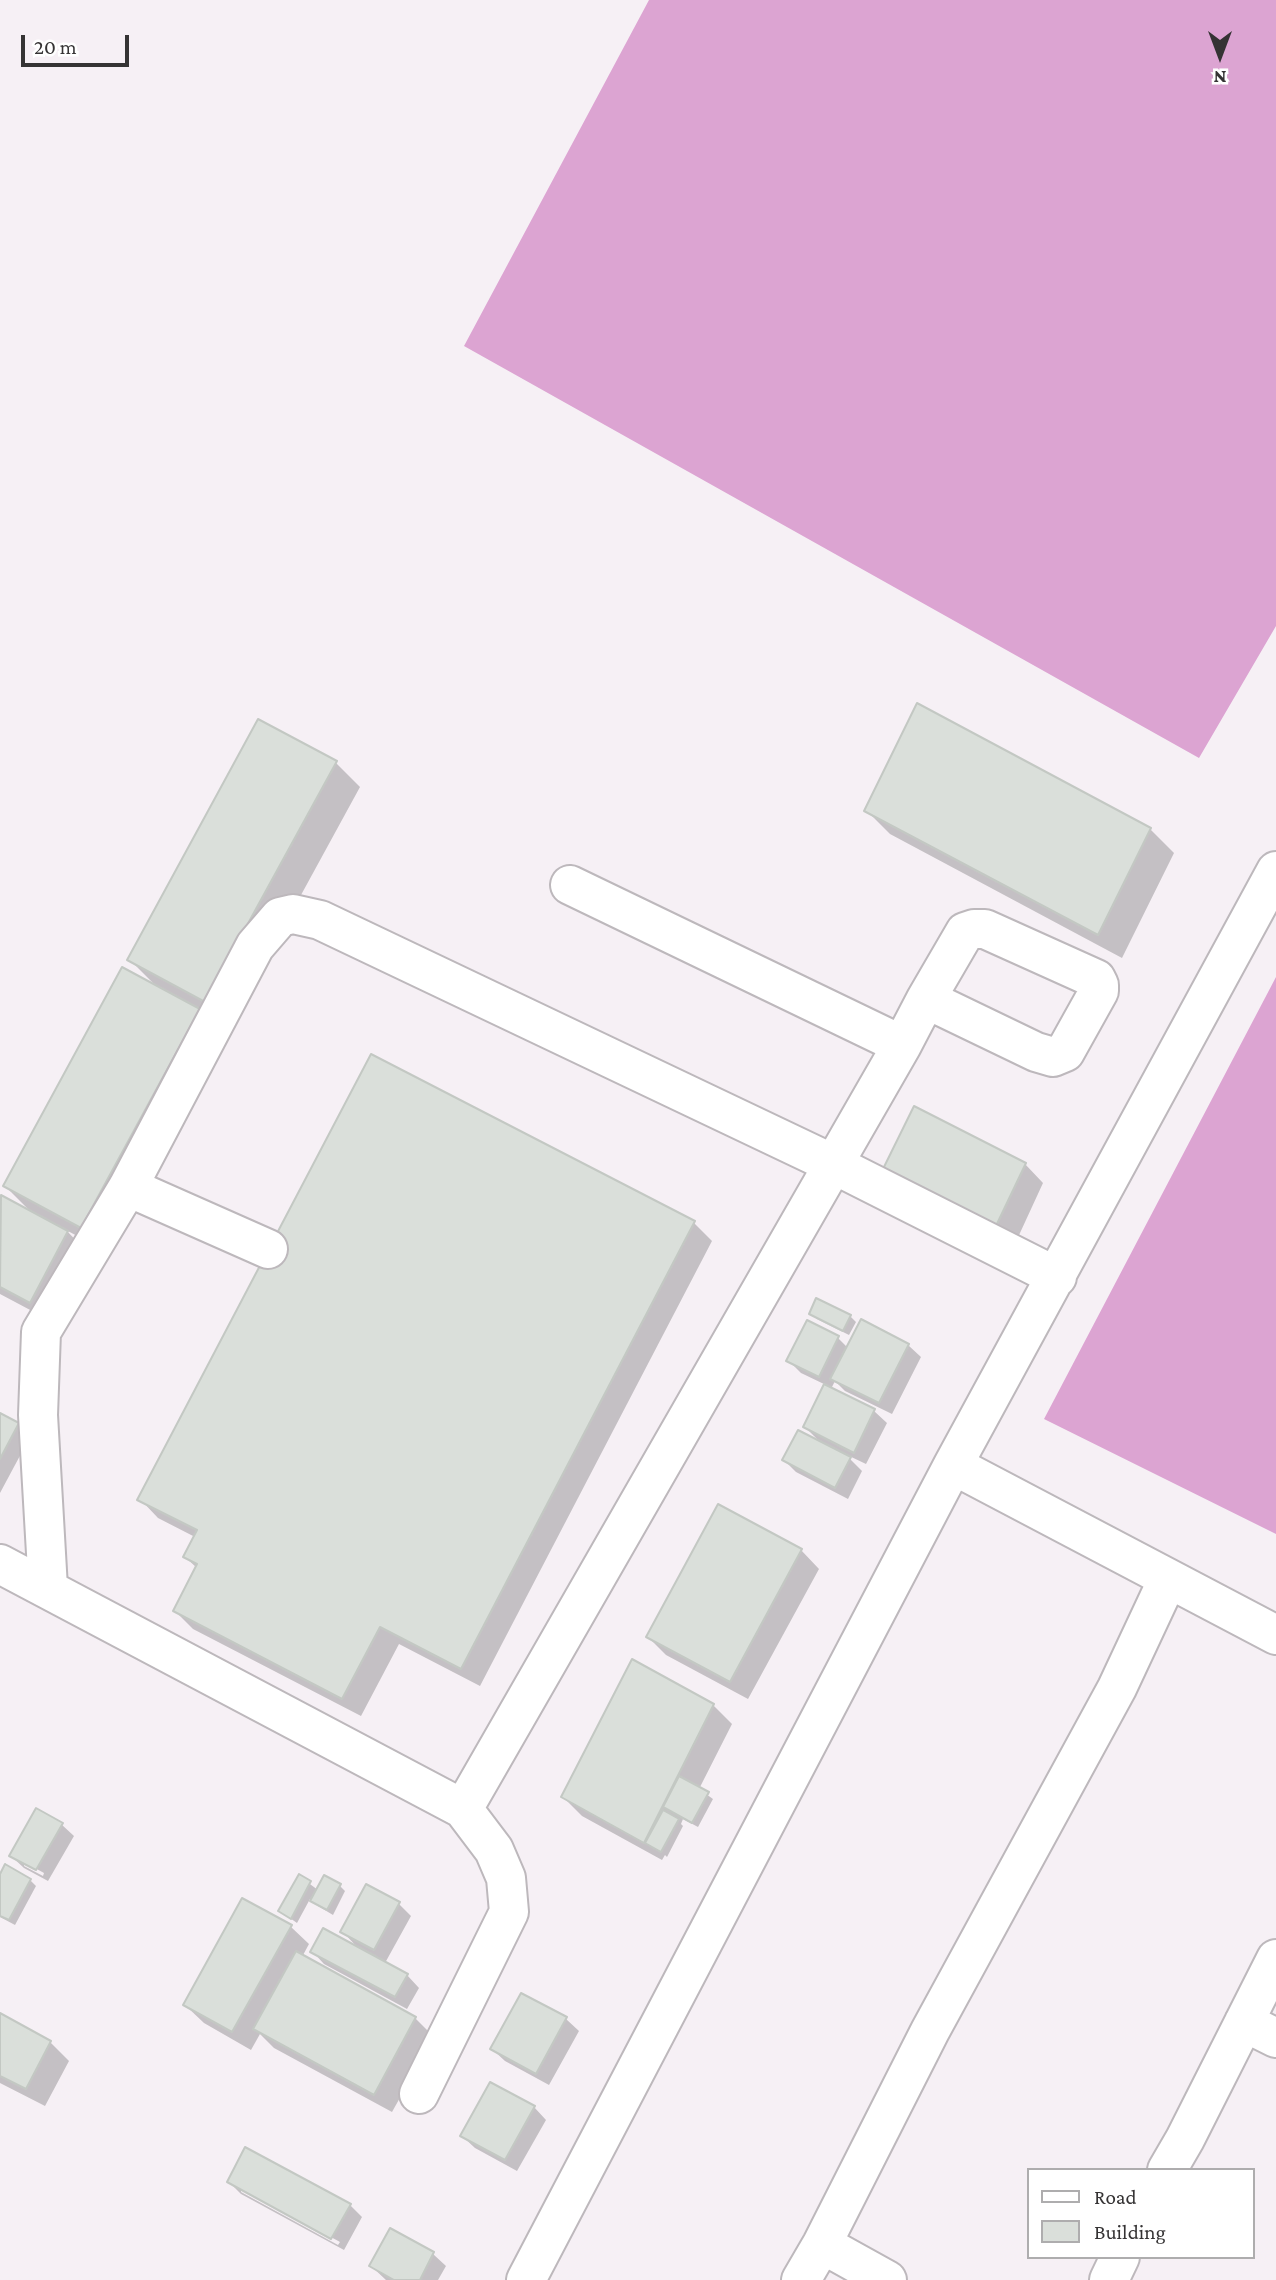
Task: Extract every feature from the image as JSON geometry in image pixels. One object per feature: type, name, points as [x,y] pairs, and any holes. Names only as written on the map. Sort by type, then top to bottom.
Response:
[{"type":"lane","points":[[526,2280],[953,1465],[1276,871]]},
{"type":"lane","points":[[570,885],[902,1045]]},
{"type":"lane","points":[[48,1588],[38,1415],[41,1332],[128,1187],[255,946],[280,917],[293,914],[320,920],[833,1164],[1057,1277]]},
{"type":"lane","points":[[463,1810],[926,999]]},
{"type":"lane","points":[[128,1187],[268,1250]]},
{"type":"lane","points":[[953,1465],[1276,1635]]},
{"type":"lane","points":[[0,1564],[463,1810],[494,1850],[506,1878],[509,1912],[419,2094]]},
{"type":"lane","points":[[801,2280],[930,2031],[1117,1688],[1168,1578]]},
{"type":"lane","points":[[1168,2168],[1260,2030],[1276,1959]]},
{"type":"lane","points":[[822,2244],[887,2280]]},
{"type":"lane","points":[[1109,2280],[1119,2259]]},
{"type":"shaded area","points":[[649,0],[1276,0],[1276,626],[1199,758],[464,346]]},
{"type":"shaded area","points":[[1276,977],[1276,1534],[1044,1419]]},
{"type":"building","points":[[917,703],[1151,828],[1098,935],[864,811]]},
{"type":"building","points":[[258,719],[337,761],[205,1002],[127,960]]},
{"type":"building","points":[[122,967],[200,1009],[81,1228],[3,1186]]},
{"type":"building","points":[[371,1054],[695,1221],[461,1669],[380,1627],[342,1699],[173,1611],[197,1564],[183,1557],[197,1530],[137,1500]]},
{"type":"building","points":[[914,1106],[1026,1163],[995,1228],[882,1171]]},
{"type":"building","points":[[1,1195],[68,1231],[30,1303],[0,1287]]},
{"type":"building","points":[[816,1298],[851,1315],[843,1331],[809,1314]]},
{"type":"building","points":[[861,1319],[909,1344],[879,1403],[830,1379]]},
{"type":"building","points":[[807,1320],[839,1336],[819,1377],[786,1361]]},
{"type":"building","points":[[824,1384],[875,1409],[854,1453],[803,1427]]},
{"type":"building","points":[[0,1413],[19,1423],[0,1459]]},
{"type":"building","points":[[798,1430],[851,1457],[835,1488],[782,1460]]},
{"type":"building","points":[[718,1504],[802,1549],[730,1682],[646,1637]]},
{"type":"building","points":[[632,1659],[714,1704],[644,1843],[561,1797]]},
{"type":"building","points":[[679,1776],[709,1792],[692,1823],[663,1807]]},
{"type":"building","points":[[36,1808],[63,1823],[36,1870],[9,1856]]},
{"type":"building","points":[[663,1810],[679,1819],[661,1852],[645,1843]]},
{"type":"building","points":[[5,1864],[31,1879],[9,1920],[0,1916],[0,1874]]},
{"type":"building","points":[[299,1874],[311,1881],[291,1919],[278,1911]]},
{"type":"building","points":[[324,1875],[341,1884],[327,1910],[310,1901]]},
{"type":"building","points":[[366,1884],[400,1902],[374,1950],[340,1932]]},
{"type":"building","points":[[242,1898],[292,1925],[232,2032],[183,2005]]},
{"type":"building","points":[[323,1928],[408,1974],[395,1997],[310,1952]]},
{"type":"building","points":[[296,1951],[416,2017],[374,2095],[253,2029]]},
{"type":"building","points":[[521,1993],[567,2017],[536,2074],[490,2049]]},
{"type":"building","points":[[0,2013],[51,2041],[26,2089],[0,2076]]},
{"type":"building","points":[[490,2082],[535,2106],[505,2160],[460,2136]]},
{"type":"building","points":[[245,2147],[351,2204],[331,2239],[227,2182]]},
{"type":"building","points":[[390,2228],[434,2252],[420,2280],[394,2280],[369,2266]]}]
